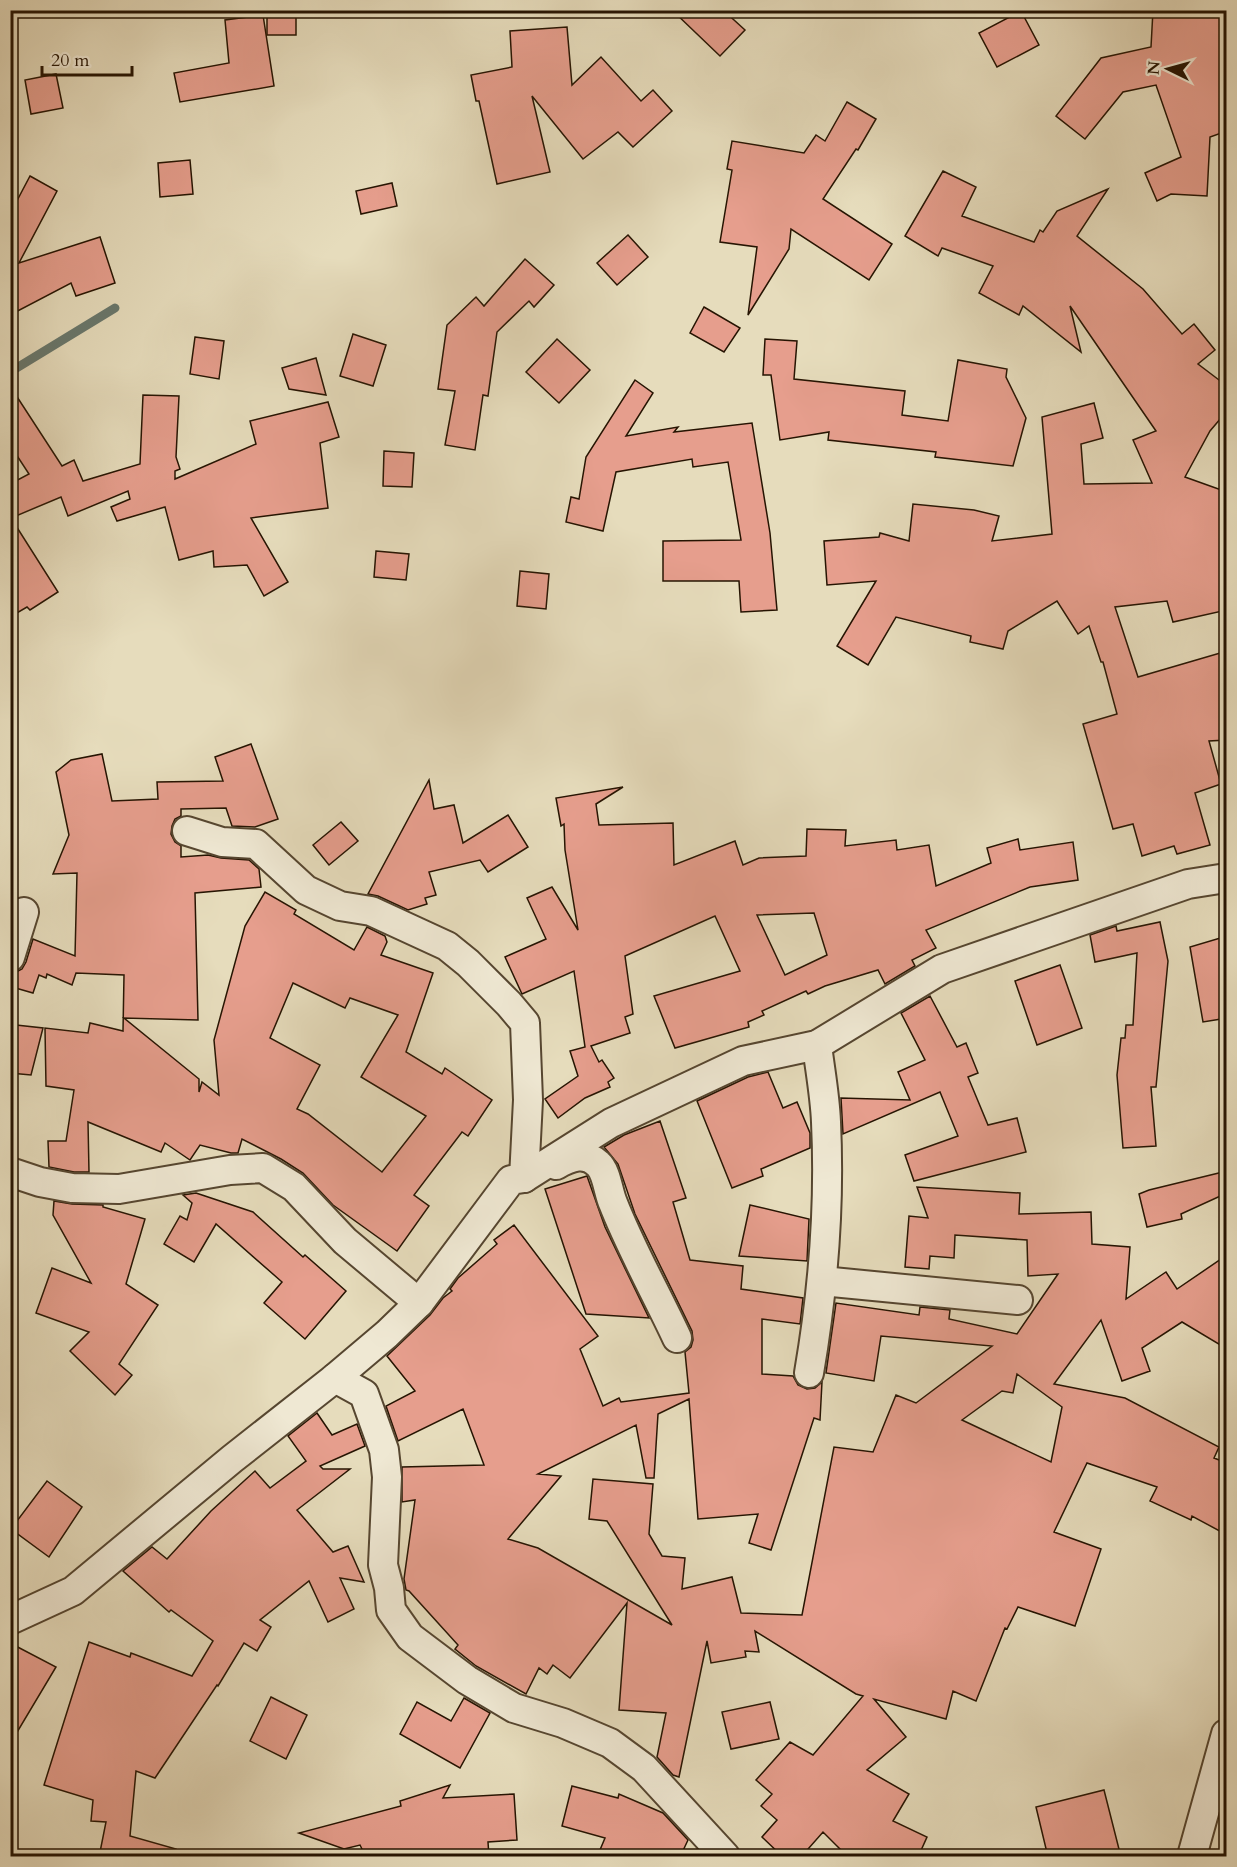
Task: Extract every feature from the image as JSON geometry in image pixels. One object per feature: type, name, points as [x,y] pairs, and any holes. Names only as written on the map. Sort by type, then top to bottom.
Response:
[{"type":"street","points":[[187,831],[222,842],[256,844],[306,890],[340,906],[371,911],[447,946],[468,963],[509,1004],[525,1023],[528,1100],[513,1186]]},
{"type":"street","points":[[10,1620],[73,1591],[232,1459],[335,1378],[387,1334],[419,1303],[513,1186],[611,1123],[743,1061],[817,1045],[942,969],[1188,884],[1227,878]]},
{"type":"street","points":[[10,957],[24,912]]},
{"type":"street","points":[[809,1373],[822,1281],[827,1198],[826,1120],[817,1045]]},
{"type":"street","points":[[513,1186],[570,1157],[582,1156],[601,1166],[613,1203],[677,1338]]},
{"type":"street","points":[[10,1172],[40,1182],[72,1188],[119,1189],[230,1170],[262,1168],[294,1187],[345,1241],[419,1303]]},
{"type":"street","points":[[822,1281],[1018,1300]]},
{"type":"street","points":[[335,1378],[364,1394],[384,1450],[387,1477],[383,1565],[391,1610],[410,1637],[467,1680],[514,1708],[563,1723],[610,1743],[644,1768],[725,1857]]},
{"type":"street","points":[[1192,1857],[1227,1734]]},
{"type":"building","points":[[267,10],[296,10],[296,35],[267,35]]},
{"type":"building","points":[[672,10],[723,10],[745,30],[720,56]]},
{"type":"building","points":[[1153,10],[1219,10],[1219,14],[1227,16],[1227,131],[1210,137],[1207,196],[1171,194],[1157,201],[1145,173],[1181,157],[1156,85],[1123,92],[1085,139],[1056,116],[1101,58],[1151,47]]},
{"type":"building","points":[[1021,11],[1039,45],[997,67],[979,33]]},
{"type":"building","points":[[263,15],[274,86],[180,102],[174,73],[229,63],[225,20]]},
{"type":"building","points":[[567,27],[572,85],[601,57],[641,101],[653,90],[672,111],[633,147],[618,132],[583,159],[532,96],[550,172],[497,184],[471,75],[512,67],[510,31]]},
{"type":"building","points":[[56,74],[63,108],[31,114],[25,80]]},
{"type":"building","points":[[847,102],[876,119],[858,150],[856,149],[823,199],[892,244],[869,280],[791,229],[789,249],[748,315],[757,247],[720,242],[732,170],[727,169],[732,141],[804,153],[816,135],[825,141]]},
{"type":"building","points":[[190,160],[193,194],[160,197],[158,163]]},
{"type":"building","points":[[943,171],[976,187],[962,216],[1034,242],[1040,230],[1043,232],[1057,211],[1108,189],[1077,236],[1143,289],[1182,334],[1194,324],[1215,350],[1198,364],[1227,386],[1227,411],[1210,431],[1185,477],[1227,492],[1227,610],[1173,622],[1167,601],[1115,607],[1138,677],[1227,651],[1227,740],[1209,741],[1221,784],[1195,793],[1210,845],[1177,854],[1174,846],[1142,856],[1133,824],[1113,829],[1083,724],[1117,714],[1103,662],[1101,662],[1089,626],[1078,634],[1057,601],[1008,631],[1003,649],[970,642],[971,636],[896,617],[868,665],[837,646],[876,581],[827,585],[824,541],[879,537],[880,533],[909,541],[913,504],[974,510],[999,516],[992,541],[1052,534],[1042,417],[1094,403],[1103,438],[1081,444],[1084,484],[1152,483],[1133,440],[1156,431],[1070,306],[1081,352],[1023,306],[1019,315],[979,293],[993,266],[942,248],[938,256],[905,236]]},
{"type":"building","points":[[30,176],[57,191],[19,263],[100,237],[115,283],[76,296],[71,283],[10,315],[10,214]]},
{"type":"building","points":[[392,183],[397,206],[361,214],[356,191]]},
{"type":"building","points":[[628,235],[648,257],[617,285],[597,263]]},
{"type":"building","points":[[525,259],[554,285],[534,307],[529,301],[497,332],[488,396],[483,395],[475,450],[445,445],[455,391],[438,389],[447,325],[476,297],[484,306]]},
{"type":"building","points":[[704,307],[740,328],[724,352],[690,333]]},
{"type":"building","points":[[353,334],[386,345],[373,386],[340,376]]},
{"type":"building","points":[[195,337],[224,341],[219,379],[190,374]]},
{"type":"building","points":[[557,339],[590,370],[559,403],[526,372]]},
{"type":"building","points":[[765,339],[797,341],[794,379],[905,391],[902,415],[948,421],[958,360],[1007,369],[1006,377],[1026,418],[1013,466],[935,457],[936,452],[828,440],[829,432],[780,440],[771,375],[763,375]]},
{"type":"building","points":[[316,358],[326,395],[289,389],[282,368]]},
{"type":"building","points":[[635,380],[653,393],[626,436],[678,427],[674,432],[752,423],[770,533],[777,610],[741,612],[739,581],[663,581],[663,541],[741,540],[728,462],[693,467],[692,459],[616,472],[603,531],[566,522],[571,497],[579,499],[586,457]]},
{"type":"building","points":[[10,386],[62,466],[74,460],[83,481],[140,464],[143,395],[179,396],[176,457],[180,469],[175,471],[175,479],[256,444],[250,421],[328,402],[339,437],[320,443],[328,508],[251,518],[288,582],[264,596],[247,565],[214,567],[213,551],[179,560],[165,507],[117,521],[111,507],[130,499],[128,491],[68,516],[61,497],[11,518],[58,592],[30,610],[27,607],[10,617],[10,484],[29,474],[10,445]]},
{"type":"building","points":[[384,451],[414,453],[412,487],[383,486]]},
{"type":"building","points":[[376,551],[409,554],[406,580],[374,577]]},
{"type":"building","points":[[520,571],[549,574],[546,609],[517,606]]},
{"type":"building","points":[[251,744],[278,819],[255,827],[232,826],[226,808],[181,809],[181,816],[175,819],[171,834],[175,842],[181,846],[181,857],[208,855],[249,860],[259,869],[261,887],[195,893],[198,1020],[124,1018],[199,1079],[199,1092],[202,1082],[219,1095],[214,1040],[245,926],[265,892],[296,910],[294,914],[354,950],[367,927],[385,936],[387,942],[381,955],[433,973],[406,1052],[442,1074],[445,1068],[492,1100],[468,1136],[462,1132],[414,1195],[429,1206],[397,1251],[333,1205],[303,1173],[242,1139],[238,1153],[200,1145],[190,1160],[165,1143],[161,1152],[88,1122],[89,1172],[74,1172],[49,1167],[48,1141],[66,1141],[74,1090],[46,1086],[45,1028],[88,1033],[90,1023],[123,1031],[124,975],[76,973],[72,985],[47,974],[46,978],[39,975],[33,993],[12,987],[16,972],[22,969],[26,962],[33,939],[75,956],[77,873],[53,874],[69,835],[56,772],[71,760],[102,754],[112,801],[158,799],[157,782],[223,781],[215,757]],"holes":[[[293,983],[345,1008],[350,998],[398,1015],[361,1077],[426,1116],[382,1172],[308,1114],[297,1109],[320,1065],[270,1038]]]},
{"type":"building","points":[[429,780],[434,809],[454,805],[463,843],[508,815],[528,847],[488,872],[480,860],[429,872],[436,895],[425,898],[427,904],[408,910],[378,896],[368,894]]},
{"type":"building","points":[[623,787],[596,804],[599,825],[673,823],[674,865],[735,841],[743,865],[759,858],[806,856],[807,829],[846,830],[845,846],[896,840],[897,850],[929,845],[936,886],[991,863],[987,848],[1018,839],[1020,850],[1073,842],[1078,880],[1030,887],[926,930],[936,948],[912,960],[915,966],[885,984],[878,970],[825,986],[808,994],[806,991],[762,1011],[764,1015],[748,1022],[749,1027],[675,1048],[654,996],[740,971],[715,916],[625,956],[633,1014],[625,1017],[630,1033],[591,1046],[599,1062],[602,1060],[614,1078],[608,1082],[610,1087],[585,1098],[558,1118],[545,1099],[578,1076],[570,1051],[585,1047],[574,971],[522,994],[505,957],[546,939],[527,898],[552,887],[578,930],[565,850],[564,824],[561,826],[556,798]],"holes":[[[814,913],[827,955],[785,975],[757,915]]]},
{"type":"building","points":[[341,822],[358,841],[329,865],[313,845]]},
{"type":"building","points":[[1160,922],[1168,961],[1156,1087],[1151,1087],[1156,1146],[1123,1148],[1117,1075],[1121,1038],[1125,1038],[1126,1025],[1133,1025],[1137,953],[1095,962],[1090,935],[1116,926],[1117,931]]},
{"type":"building","points":[[1227,936],[1227,1018],[1203,1022],[1190,947]]},
{"type":"building","points":[[1060,965],[1082,1028],[1037,1045],[1015,981]]},
{"type":"building","points":[[930,996],[957,1047],[966,1043],[978,1073],[968,1077],[988,1125],[1017,1118],[1026,1152],[914,1181],[905,1155],[958,1136],[940,1092],[843,1134],[841,1098],[910,1100],[898,1072],[925,1060],[901,1013]]},
{"type":"building","points":[[16,1025],[43,1028],[31,1075],[10,1073]]},
{"type":"building","points":[[768,1072],[783,1108],[797,1102],[810,1133],[810,1148],[761,1169],[763,1176],[732,1188],[697,1101],[748,1077]]},
{"type":"building","points":[[660,1121],[686,1198],[673,1202],[690,1260],[743,1266],[741,1289],[803,1298],[800,1324],[762,1319],[762,1374],[793,1376],[798,1385],[807,1389],[815,1388],[822,1382],[820,1420],[814,1418],[771,1550],[749,1543],[758,1514],[698,1519],[689,1399],[658,1414],[654,1478],[646,1478],[636,1425],[538,1474],[561,1476],[508,1539],[538,1548],[672,1625],[607,1521],[589,1519],[593,1479],[653,1484],[649,1534],[662,1556],[685,1558],[682,1589],[732,1577],[741,1613],[802,1615],[834,1447],[873,1452],[896,1395],[916,1403],[992,1346],[881,1336],[874,1381],[826,1373],[836,1303],[919,1315],[920,1307],[950,1310],[949,1319],[1017,1334],[1058,1274],[1028,1276],[1027,1240],[955,1235],[954,1258],[930,1256],[929,1269],[905,1267],[909,1216],[928,1218],[917,1187],[1020,1193],[1019,1214],[1091,1212],[1092,1244],[1130,1247],[1126,1299],[1166,1272],[1177,1289],[1227,1255],[1227,1349],[1182,1322],[1142,1348],[1150,1371],[1122,1381],[1101,1320],[1054,1384],[1125,1398],[1219,1447],[1214,1458],[1227,1463],[1227,1535],[1192,1516],[1191,1520],[1150,1501],[1157,1487],[1087,1463],[1054,1532],[1101,1549],[1075,1626],[1018,1607],[1007,1629],[1005,1628],[976,1701],[953,1691],[946,1719],[874,1699],[906,1737],[867,1770],[909,1794],[893,1821],[927,1837],[918,1857],[848,1857],[823,1832],[801,1857],[783,1857],[762,1837],[777,1820],[761,1806],[772,1794],[756,1780],[790,1742],[813,1755],[863,1696],[856,1694],[755,1631],[759,1652],[745,1651],[746,1657],[711,1663],[707,1641],[679,1777],[673,1775],[657,1757],[666,1713],[619,1710],[627,1603],[570,1678],[553,1665],[547,1674],[539,1668],[526,1694],[476,1666],[455,1649],[458,1645],[406,1590],[404,1579],[415,1500],[402,1502],[402,1467],[484,1465],[463,1409],[398,1441],[386,1406],[415,1391],[387,1356],[452,1291],[450,1289],[458,1278],[497,1244],[494,1240],[514,1225],[598,1336],[580,1349],[603,1406],[619,1398],[621,1402],[689,1393],[685,1352],[691,1347],[692,1331],[635,1214],[618,1164],[604,1147],[624,1135]],"holes":[[[1017,1374],[1062,1407],[1051,1462],[962,1420],[1002,1391],[1013,1393]]]},
{"type":"building","points":[[1227,1171],[1227,1193],[1181,1214],[1182,1219],[1147,1227],[1139,1194]]},
{"type":"building","points":[[587,1176],[605,1227],[649,1318],[586,1314],[545,1189]]},
{"type":"building","points":[[196,1193],[253,1212],[303,1257],[305,1255],[346,1291],[305,1339],[264,1303],[282,1282],[216,1224],[194,1262],[164,1244],[180,1216],[187,1220],[192,1203],[183,1195]]},
{"type":"building","points":[[54,1201],[103,1205],[103,1207],[145,1219],[126,1284],[158,1305],[119,1364],[132,1375],[115,1395],[70,1351],[89,1332],[36,1313],[52,1268],[91,1283],[53,1215]]},
{"type":"building","points":[[750,1205],[809,1219],[807,1261],[739,1256]]},
{"type":"building","points":[[317,1413],[332,1435],[357,1424],[365,1446],[320,1466],[323,1469],[350,1469],[297,1510],[333,1552],[348,1546],[364,1582],[340,1578],[354,1609],[328,1622],[309,1581],[260,1620],[271,1627],[257,1651],[244,1643],[218,1686],[155,1778],[136,1771],[130,1836],[176,1849],[175,1857],[99,1857],[106,1822],[91,1821],[93,1800],[44,1785],[89,1642],[130,1657],[131,1653],[192,1676],[213,1641],[171,1610],[169,1612],[123,1571],[152,1547],[167,1559],[211,1511],[255,1471],[270,1488],[306,1461],[288,1436]]},
{"type":"building","points":[[47,1481],[82,1507],[49,1557],[11,1529]]},
{"type":"building","points":[[10,1643],[56,1667],[10,1744]]},
{"type":"building","points":[[271,1697],[307,1715],[286,1759],[250,1741]]},
{"type":"building","points":[[464,1698],[490,1713],[460,1768],[400,1734],[417,1702],[451,1721]]},
{"type":"building","points":[[770,1702],[779,1739],[731,1749],[722,1712]]},
{"type":"building","points":[[450,1785],[443,1798],[514,1794],[517,1840],[488,1842],[489,1857],[366,1857],[360,1845],[344,1849],[299,1833],[401,1806],[400,1801]]},
{"type":"building","points":[[572,1786],[618,1798],[619,1794],[663,1813],[688,1840],[680,1857],[597,1857],[605,1838],[562,1826]]},
{"type":"building","points":[[1104,1790],[1121,1857],[1048,1857],[1036,1807]]},
{"type":"waterway","points":[[10,372],[115,308]]}]
